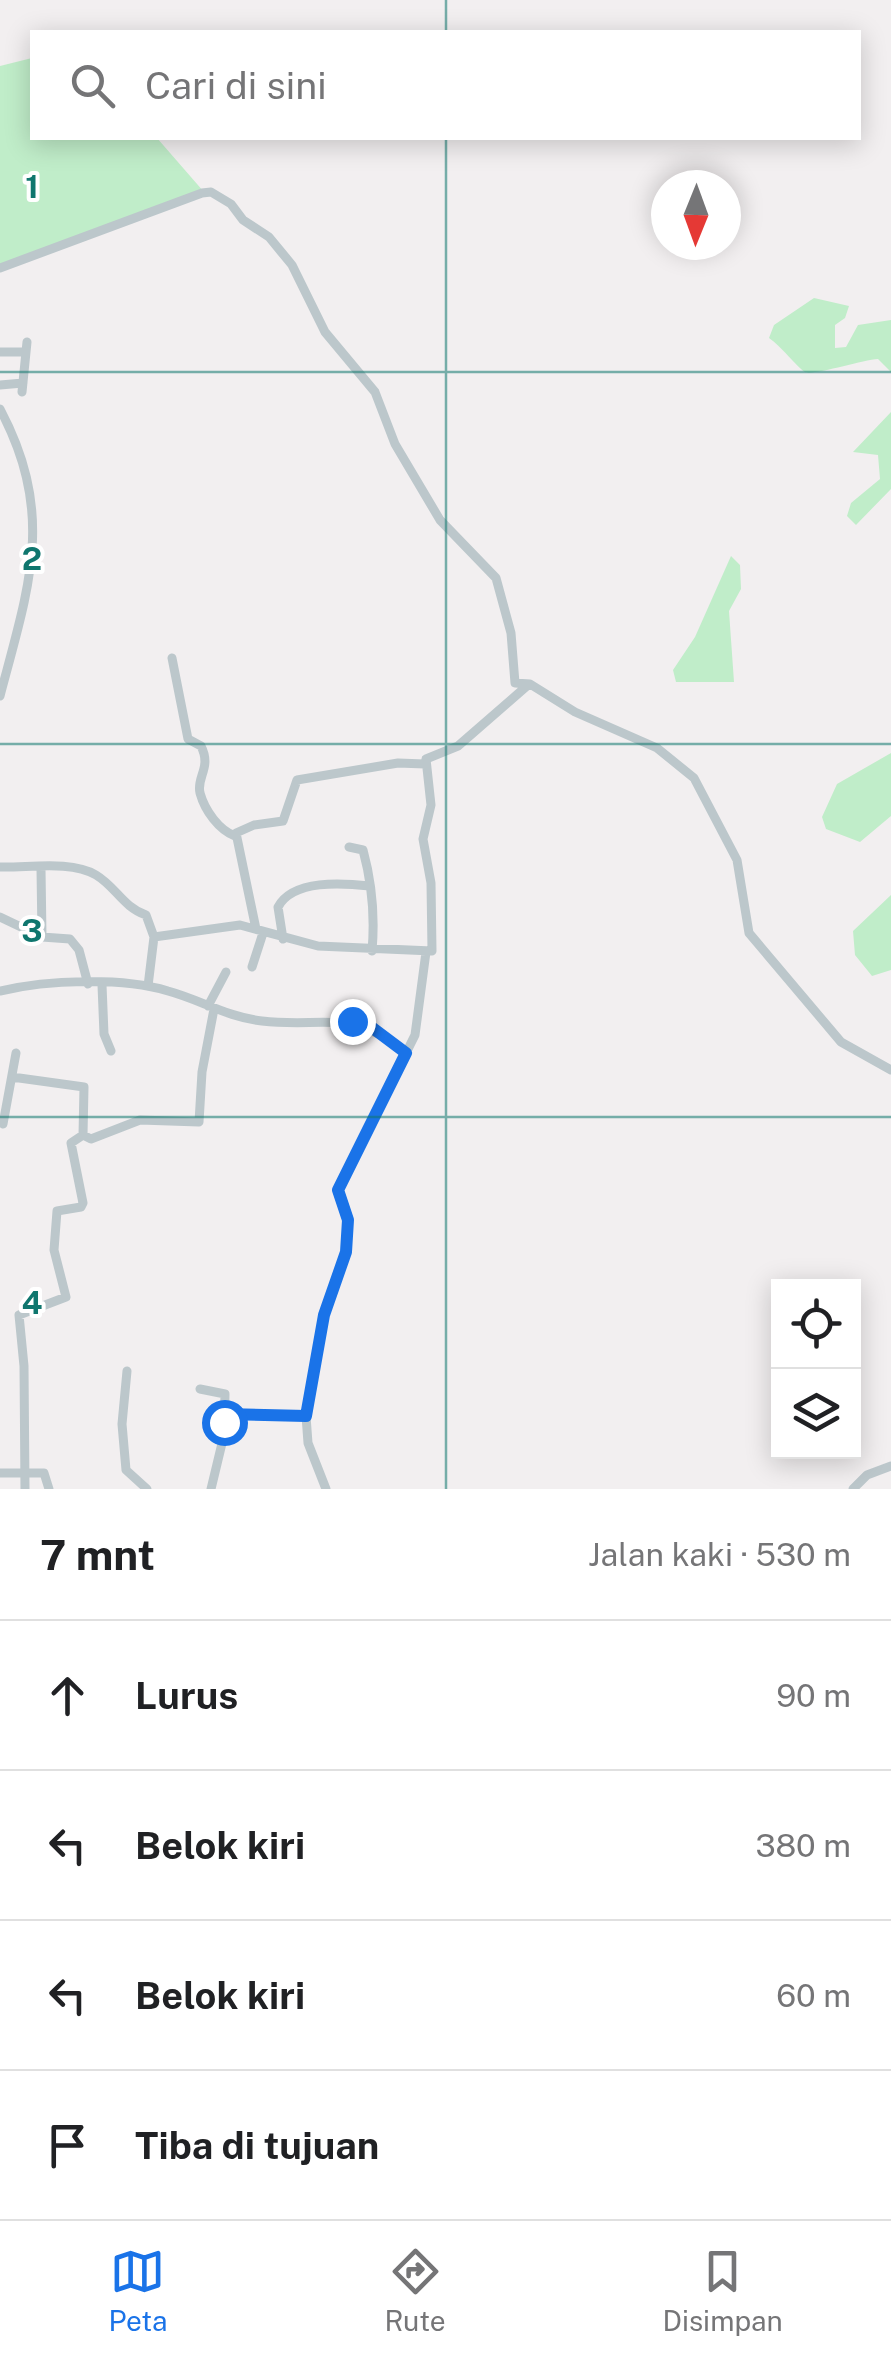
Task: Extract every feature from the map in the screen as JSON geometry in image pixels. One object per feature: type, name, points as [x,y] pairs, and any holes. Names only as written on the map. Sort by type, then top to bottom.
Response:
[{"type":"street","points":[[0,268],[202,193],[211,192],[231,204],[243,220],[269,236],[292,265],[325,332],[375,392],[396,444],[440,520],[496,578],[512,633],[511,674],[515,684],[530,684],[575,712],[656,748],[694,778],[737,860],[748,933],[841,1042],[891,1070]]},
{"type":"street","points":[[0,352],[26,347],[22,388],[0,385]]},
{"type":"street","points":[[0,409],[26,465],[34,531],[0,696]]},
{"type":"street","points":[[172,658],[188,739],[201,746],[206,758],[199,791],[218,827],[236,836],[259,931],[252,967]]},
{"type":"street","points":[[154,937],[228,925],[282,939],[372,951],[434,950],[423,845],[431,805],[425,764],[428,757],[458,746],[530,684]]},
{"type":"street","points":[[236,836],[254,825],[283,821],[297,780],[398,763],[425,764]]},
{"type":"street","points":[[349,847],[363,850],[370,886],[372,951]]},
{"type":"street","points":[[0,867],[81,869],[146,915],[154,937],[148,986]]},
{"type":"street","points":[[41,870],[42,937]]},
{"type":"street","points":[[282,939],[278,907],[283,899],[324,883],[370,886]]},
{"type":"street","points":[[0,917],[42,937],[70,939],[79,950],[88,984]]},
{"type":"street","points":[[326,1489],[308,1443],[306,1416],[324,1315],[346,1252],[348,1220],[338,1190],[415,1035],[426,952]]},
{"type":"street","points":[[82,1134],[91,1139],[140,1120],[197,1123],[211,1008],[226,972]]},
{"type":"street","points":[[0,991],[56,982],[148,986],[262,1021],[352,1021],[374,1029],[406,1053]]},
{"type":"street","points":[[102,986],[104,1034],[110,1052]]},
{"type":"street","points":[[3,1124],[16,1053]]},
{"type":"street","points":[[12,1077],[84,1087],[82,1134],[72,1143],[71,1150],[82,1203],[81,1207],[57,1211],[54,1217],[54,1250],[66,1297],[19,1315],[24,1366],[24,1489]]},
{"type":"street","points":[[127,1371],[122,1424],[126,1470],[147,1489]]},
{"type":"street","points":[[200,1389],[224,1392],[211,1489]]},
{"type":"street","points":[[224,1414],[306,1416]]},
{"type":"street","points":[[853,1489],[867,1474],[891,1466]]},
{"type":"street","points":[[0,1473],[46,1474],[49,1489]]},
{"type":"green space","points":[[30,58],[30,140],[159,140],[204,192],[0,269],[0,66]]},
{"type":"green space","points":[[814,298],[849,306],[845,318],[835,325],[835,348],[846,347],[858,325],[891,320],[891,372],[878,359],[805,372],[769,338],[774,325]]},
{"type":"green space","points":[[891,412],[891,489],[856,525],[847,516],[851,503],[880,479],[878,455],[853,452]]},
{"type":"green space","points":[[731,556],[740,565],[741,589],[729,611],[734,682],[676,682],[673,670],[695,637]]},
{"type":"green space","points":[[891,753],[891,816],[860,842],[826,829],[822,817],[837,784]]},
{"type":"green space","points":[[891,895],[891,970],[872,976],[855,955],[853,931]]},
{"type":"route","points":[[224,1422],[224,1414],[306,1416],[324,1315],[346,1252],[348,1220],[338,1190],[406,1053],[374,1029],[352,1021]]}]
